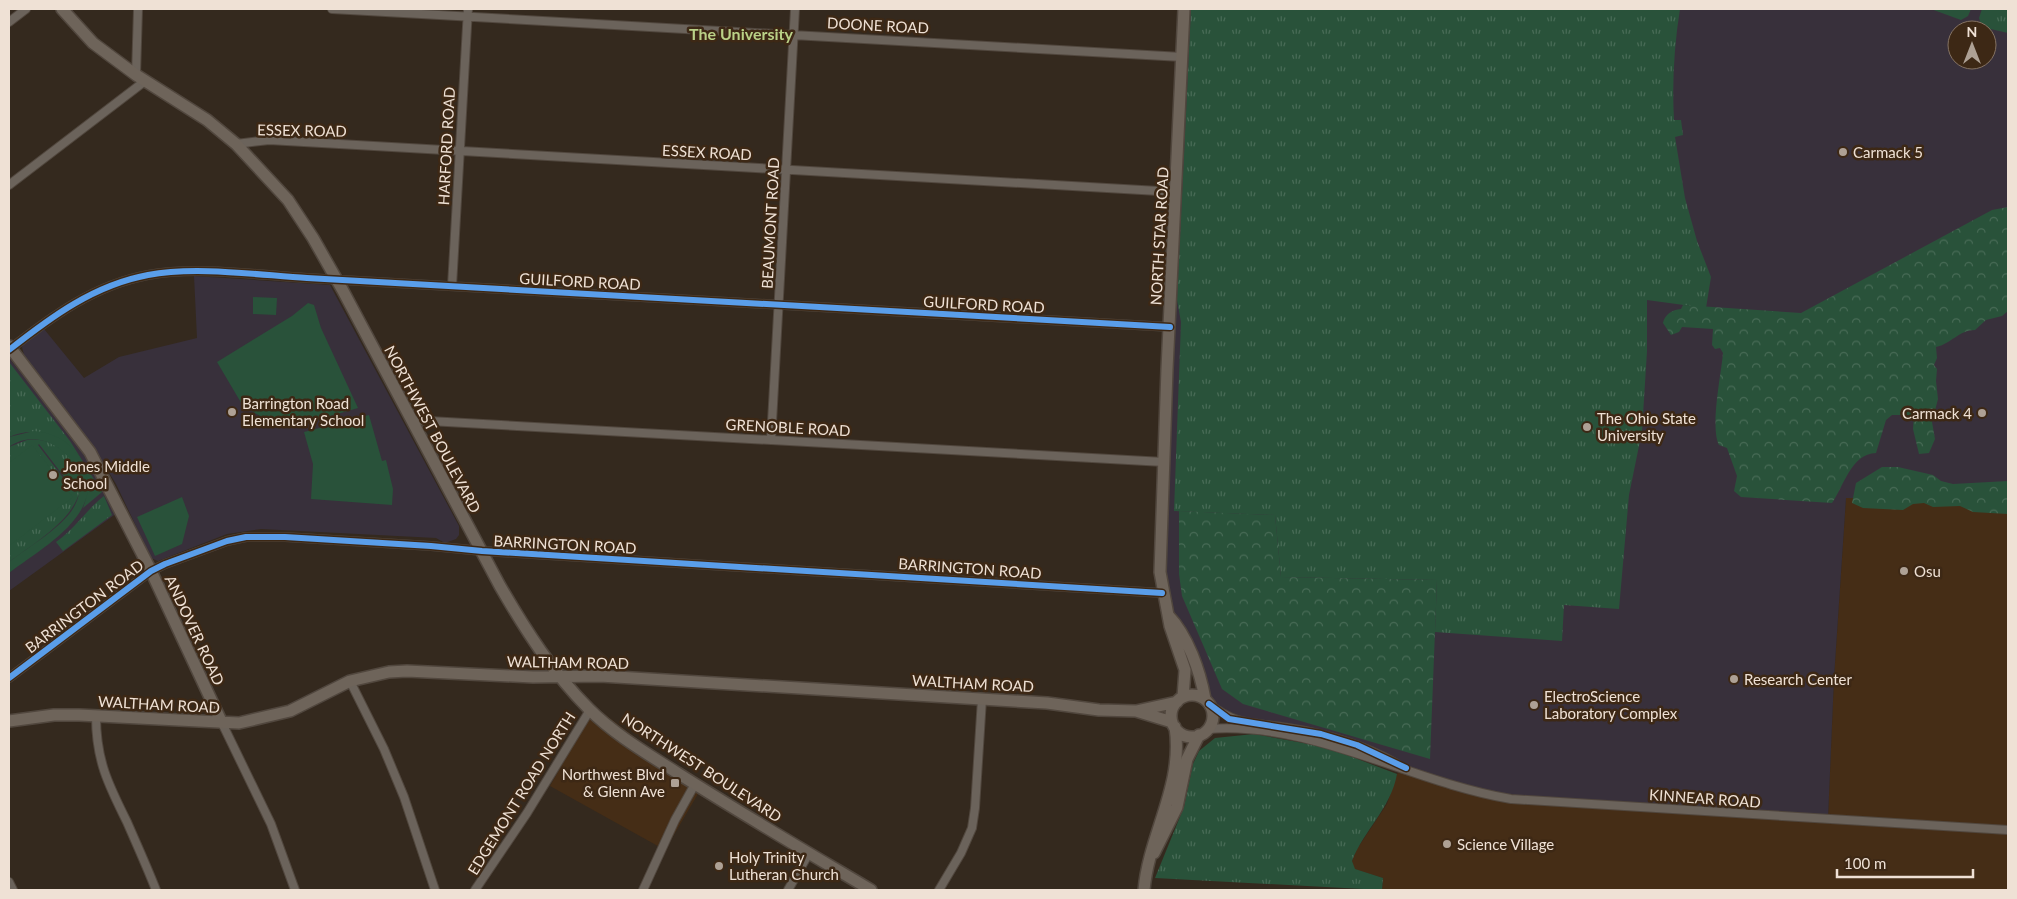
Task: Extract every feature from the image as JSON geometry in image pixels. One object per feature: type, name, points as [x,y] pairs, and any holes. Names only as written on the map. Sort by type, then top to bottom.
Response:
[{"type":"street","points":[[9,22],[26,9]]},
{"type":"street","name":"NORTHWEST BOULEVARD","points":[[62,9],[93,43],[140,78],[207,120],[236,144],[288,200],[313,238],[521,623],[560,678],[590,710],[623,736],[695,784],[871,890]]},
{"type":"street","points":[[9,185],[140,78],[138,9]]},
{"type":"street","name":"DOONE ROAD","points":[[332,9],[467,13],[794,35],[1182,57]]},
{"type":"street","name":"BEAUMONT ROAD","points":[[771,440],[795,9]]},
{"type":"street","name":"NORTH STAR ROAD","points":[[1180,699],[1186,670],[1162,593],[1160,549],[1184,9]]},
{"type":"street","name":"HARFORD ROAD","points":[[452,286],[467,13]]},
{"type":"street","name":"ESSEX ROAD","points":[[236,144],[269,140],[1176,192]]},
{"type":"street","name":"GUILFORD ROAD","points":[[9,348],[64,308],[110,286],[147,275],[196,272],[1170,327]]},
{"type":"street","name":"ANDOVER ROAD","points":[[9,348],[90,452],[151,571],[271,824],[295,890]]},
{"type":"street","name":"GRENOBLE ROAD","points":[[411,420],[1164,462]]},
{"type":"street","name":"BARRINGTON ROAD","points":[[9,678],[151,571],[210,546],[246,537],[285,537],[1162,593]]},
{"type":"street","name":"NORTH STAR ROAD","points":[[1167,613],[1183,634],[1207,702]]},
{"type":"street","name":"WALTHAM ROAD","points":[[9,722],[54,716],[96,716],[239,724],[273,717],[290,711],[350,681],[376,674],[407,670],[560,678],[600,676],[1136,711],[1173,725]]},
{"type":"street","points":[[350,681],[384,749],[404,797],[435,890]]},
{"type":"street","points":[[1144,890],[1148,863],[1171,790],[1177,755],[1172,711],[1180,699],[1194,695],[1207,702],[1213,717],[1187,759],[1176,807],[1164,837],[1148,863]]},
{"type":"street","name":"WALTHAM ROAD","points":[[1136,711],[1180,699]]},
{"type":"street","points":[[938,890],[962,853],[972,828],[982,700]]},
{"type":"street","name":"KINNEAR ROAD","points":[[1207,702],[1229,719],[1321,734],[1357,745],[1406,768],[1453,786],[1511,799],[2008,830]]},
{"type":"street","name":"EDGEMONT ROAD NORTH","points":[[478,889],[590,710]]},
{"type":"street","points":[[96,716],[98,750],[105,779],[127,823],[156,890]]},
{"type":"street","points":[[1173,725],[1186,735],[1203,732]]},
{"type":"street","name":"KINNEAR ROAD","points":[[1203,732],[1248,730],[1286,735],[1406,768]]},
{"type":"street","points":[[643,890],[675,820],[695,784]]},
{"type":"street","points":[[788,890],[809,853]]},
{"type":"street","points":[[9,882],[13,890]]},
{"type":"shaded area","name":"The Ohio State University","points":[[1184,9],[2008,9],[2008,504],[1917,498],[1846,498],[1834,678],[1828,819],[1545,802],[1440,782],[1357,745],[1252,723],[1209,704],[1162,593]]},
{"type":"shaded area","name":"Barrington Road Elementary School","points":[[194,276],[330,285],[459,526],[459,535],[456,539],[445,543],[436,538],[261,529],[227,534],[158,561],[151,558],[116,484],[92,445],[24,355],[22,347],[23,344],[44,329],[84,378],[119,357],[197,338]]},
{"type":"shaded area","name":"Jones Middle School","points":[[9,358],[72,437],[91,466],[117,513],[9,591]]},
{"type":"shaded area","points":[[1846,498],[1917,498],[2008,504],[2008,890],[1382,890],[1383,878],[1354,869],[1352,861],[1357,849],[1387,804],[1397,774],[1406,768],[1828,819],[1834,678]]},
{"type":"shaded area","points":[[595,707],[649,748],[705,782],[665,850],[550,786]]},
{"type":"green space","points":[[1191,9],[1680,9],[1674,64],[1673,106],[1674,120],[1681,120],[1683,135],[1675,137],[1685,198],[1697,241],[1711,277],[1706,308],[1647,300],[1647,351],[1642,431],[1629,495],[1619,609],[1564,605],[1562,641],[1435,632],[1437,580],[1281,577],[1275,515],[1174,511],[1181,322],[1177,300]]},
{"type":"green space","points":[[1931,9],[1971,9],[1968,16],[1961,20]]},
{"type":"green space","points":[[1982,9],[2008,9],[2008,33],[1997,30],[1997,20],[1980,20]]},
{"type":"green space","points":[[2008,207],[2008,311],[2002,316],[1986,320],[1975,330],[1964,332],[1936,347],[1937,358],[1934,365],[1937,369],[1938,399],[1932,422],[1935,439],[1929,453],[1919,454],[1913,429],[1914,415],[1892,415],[1886,420],[1876,453],[1867,455],[1854,465],[1832,503],[1741,497],[1734,491],[1737,476],[1727,448],[1719,445],[1716,426],[1723,353],[1720,348],[1715,349],[1712,345],[1713,329],[1682,327],[1679,332],[1671,335],[1663,323],[1667,315],[1672,311],[1681,309],[1683,305],[1801,313],[1992,210]]},
{"type":"green space","points":[[253,297],[277,298],[276,315],[253,314]]},
{"type":"green space","points":[[308,303],[314,305],[321,328],[358,408],[313,421],[274,424],[243,406],[217,362],[292,316]]},
{"type":"green space","points":[[9,362],[70,441],[102,492],[83,508],[87,491],[85,475],[79,460],[70,448],[57,439],[42,433],[26,432],[9,437]]},
{"type":"green space","points":[[369,415],[382,461],[386,460],[393,489],[392,505],[311,499],[313,464],[304,432]]},
{"type":"green space","points":[[34,431],[60,438],[75,451],[87,476],[87,494],[81,510],[70,525],[55,539],[9,573],[9,562],[54,529],[70,513],[75,505],[79,490],[78,476],[72,463],[63,452],[51,444],[37,440],[23,440],[9,447],[9,437]]},
{"type":"green space","points":[[27,440],[44,441],[55,445],[69,456],[79,473],[80,488],[75,504],[64,518],[51,531],[9,562],[9,447]],"holes":[[[39,444],[75,491],[74,492]]]},
{"type":"green space","points":[[32,445],[73,497],[9,546],[9,463]]},
{"type":"green space","points":[[1882,467],[1898,467],[1933,475],[1941,481],[1953,484],[2008,481],[2008,514],[1973,512],[1960,506],[1933,507],[1924,503],[1913,504],[1903,510],[1863,508],[1852,503],[1856,483]]},
{"type":"green space","points":[[104,496],[112,515],[63,551],[56,542]]},
{"type":"green space","points":[[182,497],[189,516],[182,544],[155,556],[137,517]]},
{"type":"green space","points":[[1179,511],[1275,515],[1281,577],[1437,580],[1430,759],[1243,704],[1222,689],[1182,596],[1179,574]]},
{"type":"green space","points":[[1254,734],[1326,747],[1397,774],[1389,798],[1363,839],[1352,861],[1355,869],[1383,878],[1382,890],[1155,878],[1184,807],[1193,764],[1199,751],[1215,738]]},
{"type":"cycle path","points":[[9,350],[57,314],[91,294],[109,286],[148,275],[186,271],[1170,327]]},
{"type":"cycle path","points":[[9,678],[151,571],[227,541],[246,537],[285,537],[1162,593]]},
{"type":"cycle path","points":[[1209,704],[1229,719],[1321,734],[1357,745],[1406,768]]},
{"type":"place","name":"Carmack 5","points":[[1843,152]]},
{"type":"place","name":"Barrington Road Elementary School","points":[[232,412]]},
{"type":"place","name":"Carmack 4","points":[[1982,413]]},
{"type":"place","name":"The Ohio State University","points":[[1587,427]]},
{"type":"place","name":"Jones Middle School","points":[[53,475]]},
{"type":"place","name":"Osu","points":[[1904,571]]},
{"type":"place","name":"Research Center","points":[[1734,679]]},
{"type":"place","name":"ElectroScience Laboratory Complex","points":[[1534,705]]},
{"type":"place","name":"Northwest Blvd & Glenn Ave","points":[[675,783]]},
{"type":"place","name":"Science Village","points":[[1447,844]]},
{"type":"place","name":"Holy Trinity Lutheran Church","points":[[719,866]]},
{"type":"district","name":"The University","points":[[741,33]]}]
